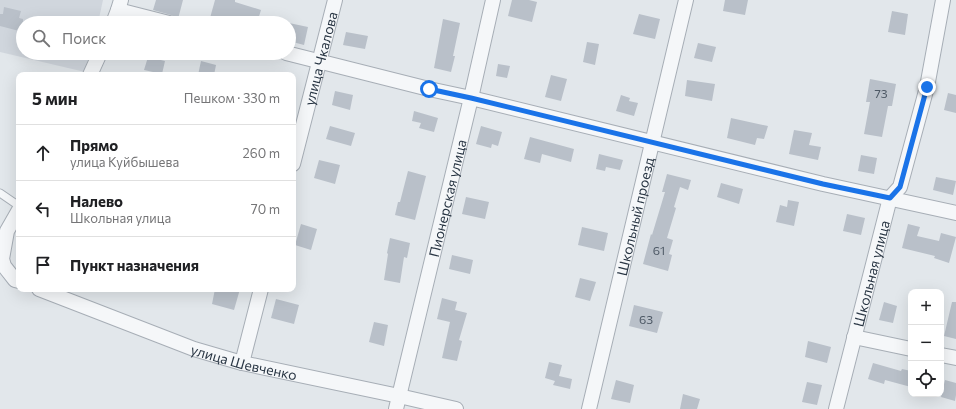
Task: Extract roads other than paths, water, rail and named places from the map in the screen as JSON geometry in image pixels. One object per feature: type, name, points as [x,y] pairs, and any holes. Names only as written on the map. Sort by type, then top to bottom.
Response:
[{"type":"street","name":"улица Чкалова","points":[[296,152],[335,0]]},
{"type":"street","name":"Пионерская улица","points":[[397,402],[471,98],[493,0]]},
{"type":"street","name":"Школьный проезд","points":[[589,409],[686,0]]},
{"type":"street","name":"Школьная улица","points":[[836,409],[890,198],[900,187],[927,87],[943,0]]},
{"type":"street","points":[[116,16],[120,5],[150,16]]},
{"type":"street","points":[[296,56],[823,184],[956,213]]},
{"type":"street","points":[[91,72],[97,60]]},
{"type":"street","points":[[16,215],[7,231],[2,259],[2,267],[16,280]]},
{"type":"street","name":"улица Шевченко","points":[[47,292],[194,349],[242,363],[397,402],[456,409]]},
{"type":"street","points":[[242,363],[260,292]]},
{"type":"street","points":[[854,337],[908,348]]},
{"type":"street","points":[[944,356],[956,358]]},
{"type":"lane","points":[[0,192],[16,204]]}]
